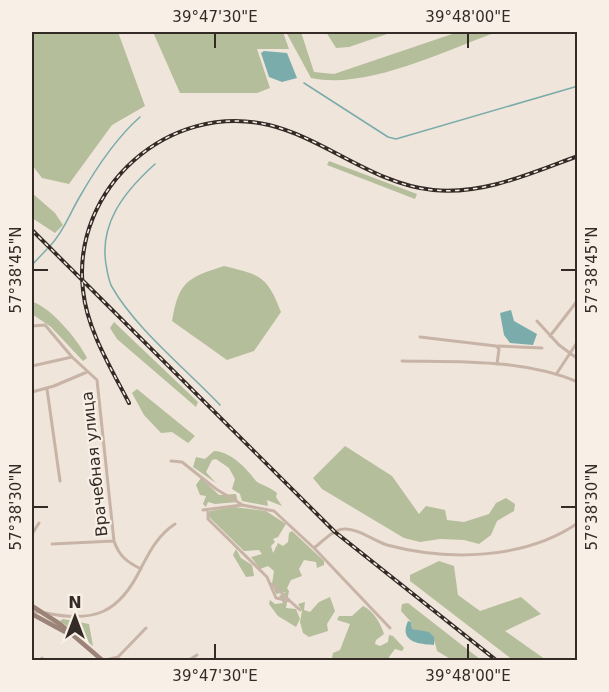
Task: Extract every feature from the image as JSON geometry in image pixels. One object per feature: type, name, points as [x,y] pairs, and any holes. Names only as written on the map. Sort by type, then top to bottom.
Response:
[{"type":"main road","points":[[32,606],[104,660]]},
{"type":"main road","points":[[32,613],[77,639]]},
{"type":"street","points":[[549,336],[578,300]]},
{"type":"street","points":[[537,321],[549,336],[578,359]]},
{"type":"street","points":[[32,326],[45,325],[87,372],[47,389],[32,392]]},
{"type":"street","points":[[420,337],[496,346],[542,348]]},
{"type":"street","points":[[557,373],[578,341]]},
{"type":"street","points":[[496,346],[499,349],[497,364]]},
{"type":"street","points":[[32,366],[72,357]]},
{"type":"street","points":[[402,360],[497,364],[557,373],[578,382]]},
{"type":"street","name":"Врачебная улица","points":[[87,372],[98,380],[114,541],[118,551],[128,563],[141,569]]},
{"type":"street","points":[[47,389],[60,482]]},
{"type":"street","points":[[171,461],[182,462],[216,489],[242,504],[274,511],[314,548],[390,628]]},
{"type":"street","points":[[203,510],[242,504]]},
{"type":"street","points":[[209,508],[208,519],[300,610]]},
{"type":"street","points":[[32,534],[39,523]]},
{"type":"street","points":[[314,548],[335,532],[347,529],[384,544],[404,549],[443,555],[484,553],[541,540],[578,523]]},
{"type":"street","points":[[32,613],[87,617],[102,614],[125,594],[152,546],[175,524]]},
{"type":"street","points":[[52,544],[114,541]]},
{"type":"street","points":[[271,583],[276,598],[290,602]]},
{"type":"street","points":[[104,660],[118,657],[146,628]]},
{"type":"street","points":[[189,660],[197,655]]},
{"type":"green space","points":[[32,32],[118,32],[145,106],[112,125],[69,184],[42,178],[32,165]]},
{"type":"green space","points":[[153,32],[283,32],[289,49],[257,49],[270,88],[257,93],[180,93]]},
{"type":"green space","points":[[286,32],[301,32],[314,72],[334,74],[458,32],[497,32],[405,67],[356,79],[333,80],[311,78]]},
{"type":"green space","points":[[326,32],[393,32],[349,47],[336,48]]},
{"type":"green space","points":[[329,161],[417,194],[415,199],[327,165]]},
{"type":"green space","points":[[32,193],[55,213],[63,225],[55,233],[32,218]]},
{"type":"green space","points":[[224,266],[247,272],[261,279],[267,284],[281,312],[254,351],[227,360],[172,321],[178,297],[187,283],[201,274]]},
{"type":"green space","points":[[32,302],[47,310],[63,325],[87,358],[83,361],[51,327],[32,314]]},
{"type":"green space","points":[[114,322],[198,402],[196,407],[117,339],[110,328]]},
{"type":"green space","points":[[137,389],[195,436],[188,443],[172,432],[161,433],[144,415],[132,393]]},
{"type":"green space","points":[[345,446],[392,476],[419,514],[426,506],[445,510],[447,520],[464,522],[489,514],[496,503],[506,498],[515,504],[514,511],[497,521],[491,535],[479,544],[464,540],[440,539],[420,542],[404,538],[322,489],[313,478]]},
{"type":"green space","points":[[214,451],[227,454],[244,466],[256,481],[275,491],[282,506],[267,500],[268,506],[242,501],[240,494],[232,489],[235,479],[229,468],[216,459],[212,460],[206,472],[216,483],[193,467],[196,457],[205,459]]},
{"type":"green space","points":[[201,478],[219,495],[236,494],[238,502],[215,504],[208,502],[206,507],[203,504],[206,496],[200,495],[196,485]]},
{"type":"green space","points":[[234,507],[266,511],[286,524],[278,537],[273,539],[275,542],[271,546],[273,553],[278,543],[283,546],[288,542],[289,533],[292,531],[324,561],[324,565],[317,568],[316,562],[304,560],[299,569],[302,576],[291,580],[287,588],[289,591],[286,608],[296,609],[300,619],[296,627],[278,616],[269,604],[270,600],[275,604],[283,603],[279,596],[286,592],[276,594],[272,584],[274,571],[268,566],[260,569],[251,557],[262,554],[259,550],[244,551],[208,516],[210,511]]},
{"type":"green space","points":[[236,549],[241,558],[252,565],[254,576],[246,577],[233,555]]},
{"type":"green space","points":[[439,561],[454,566],[458,595],[480,611],[521,597],[541,614],[505,631],[546,660],[513,660],[410,581],[410,575]]},
{"type":"green space","points":[[330,597],[335,611],[327,624],[328,631],[309,637],[303,633],[300,622],[302,611],[298,604],[305,602],[304,610],[310,612],[319,602]]},
{"type":"green space","points":[[408,603],[481,660],[452,660],[437,651],[432,637],[412,629],[411,622],[401,611],[402,604]]},
{"type":"green space","points":[[363,606],[376,618],[384,634],[376,640],[375,644],[380,646],[388,642],[389,635],[393,636],[404,648],[402,651],[395,649],[389,657],[390,660],[335,660],[332,658],[333,653],[340,650],[350,624],[337,620],[339,616],[352,616]]},
{"type":"green space","points":[[63,619],[89,624],[93,646],[60,621]]},
{"type":"water","points":[[264,51],[287,53],[297,78],[282,82],[269,77],[261,53]]},
{"type":"water","points":[[511,310],[514,321],[537,334],[533,345],[510,343],[504,335],[500,313]]},
{"type":"water","points":[[408,621],[411,622],[412,629],[429,632],[434,637],[434,645],[417,643],[408,638],[406,628]]},
{"type":"waterway","points":[[304,83],[388,137],[396,139],[578,86]]},
{"type":"waterway","points":[[50,246],[63,229],[99,165],[114,144],[140,117]]},
{"type":"waterway","points":[[155,164],[133,186],[110,224],[105,254],[109,278],[112,287],[134,318],[220,405]]},
{"type":"waterway","points":[[32,265],[47,249]]},
{"type":"railway","points":[[129,403],[89,320],[83,290],[83,253],[93,218],[110,187],[134,160],[163,140],[196,126],[232,121],[269,125],[310,140],[390,179],[411,186],[452,191],[489,186],[525,176],[578,156]]},
{"type":"railway","points":[[32,230],[335,532],[496,660]]}]
